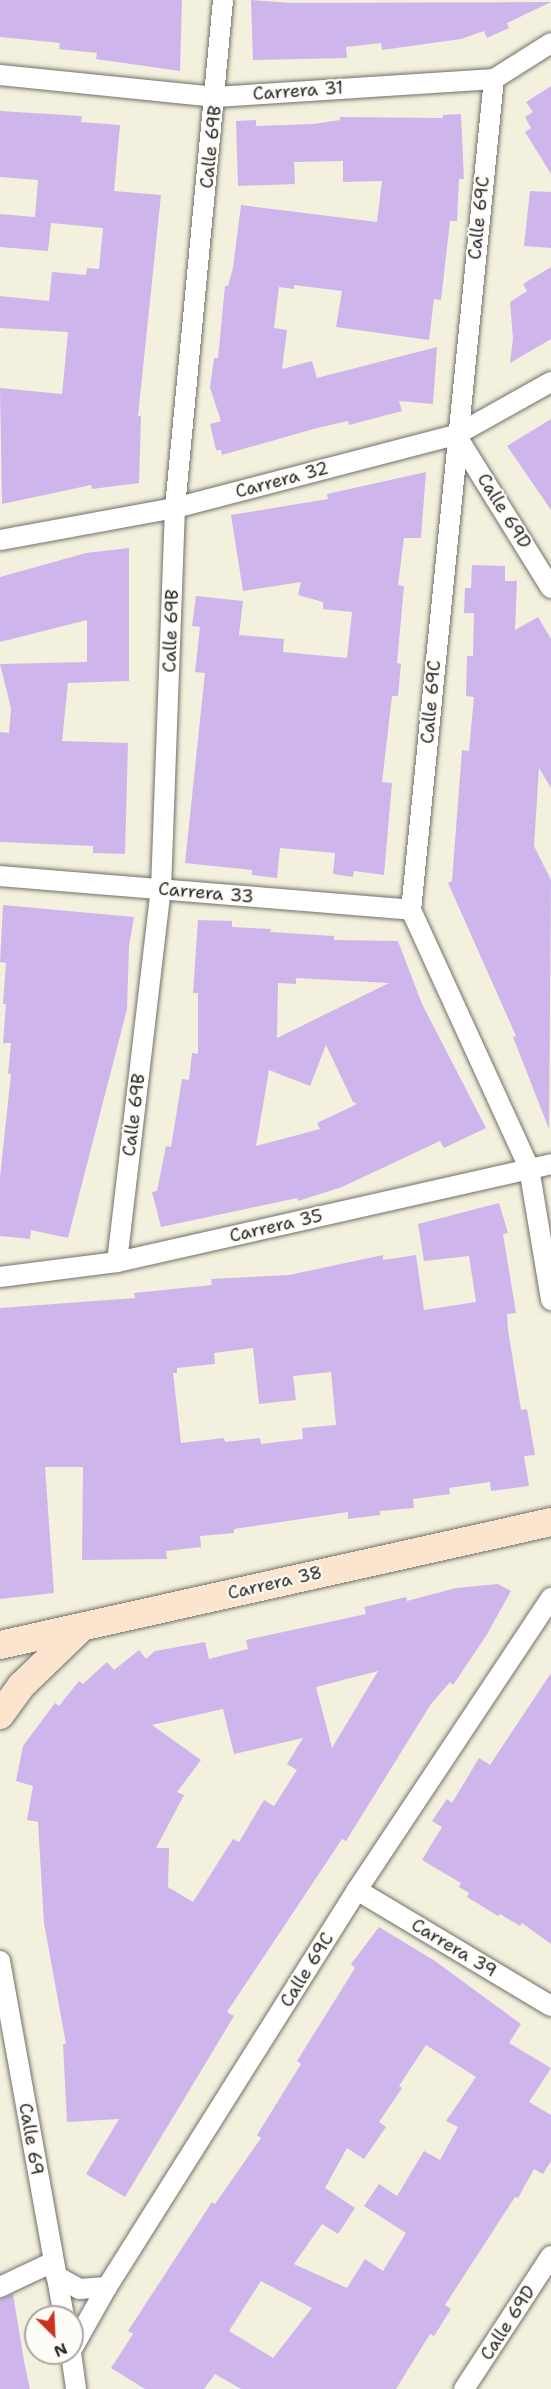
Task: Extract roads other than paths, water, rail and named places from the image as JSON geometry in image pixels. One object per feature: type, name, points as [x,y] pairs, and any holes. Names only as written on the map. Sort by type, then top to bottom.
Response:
[{"type":"main road","name":"Carrera 38","points":[[0,1645],[551,1522]]},
{"type":"main road","points":[[0,1715],[21,1686],[82,1628]]},
{"type":"street","name":"Calle 69B","points":[[117,1262],[161,889],[175,508],[216,97],[223,0]]},
{"type":"street","name":"Carrera 31","points":[[0,75],[216,97],[494,79],[551,43]]},
{"type":"street","name":"Calle 69C","points":[[494,79],[456,435],[411,910],[529,1168],[551,1300]]},
{"type":"street","name":"Carrera 32","points":[[0,540],[175,508],[456,435],[551,382]]},
{"type":"street","name":"Calle 69D","points":[[456,435],[551,588]]},
{"type":"street","name":"Carrera 33","points":[[0,876],[411,910]]},
{"type":"street","name":"Carrera 35","points":[[0,1277],[117,1262],[551,1164]]},
{"type":"street","name":"Calle 69C","points":[[84,2327],[106,2287],[357,1890],[551,1598]]},
{"type":"street","name":"Carrera 39","points":[[357,1890],[551,2006]]},
{"type":"street","name":"Calle 69","points":[[0,1961],[62,2305]]},
{"type":"street","name":"Calle 69D","points":[[464,2389],[551,2256]]},
{"type":"street","points":[[0,2287],[54,2269],[80,2289],[106,2287]]},
{"type":"street","points":[[73,2365],[76,2389]]}]
